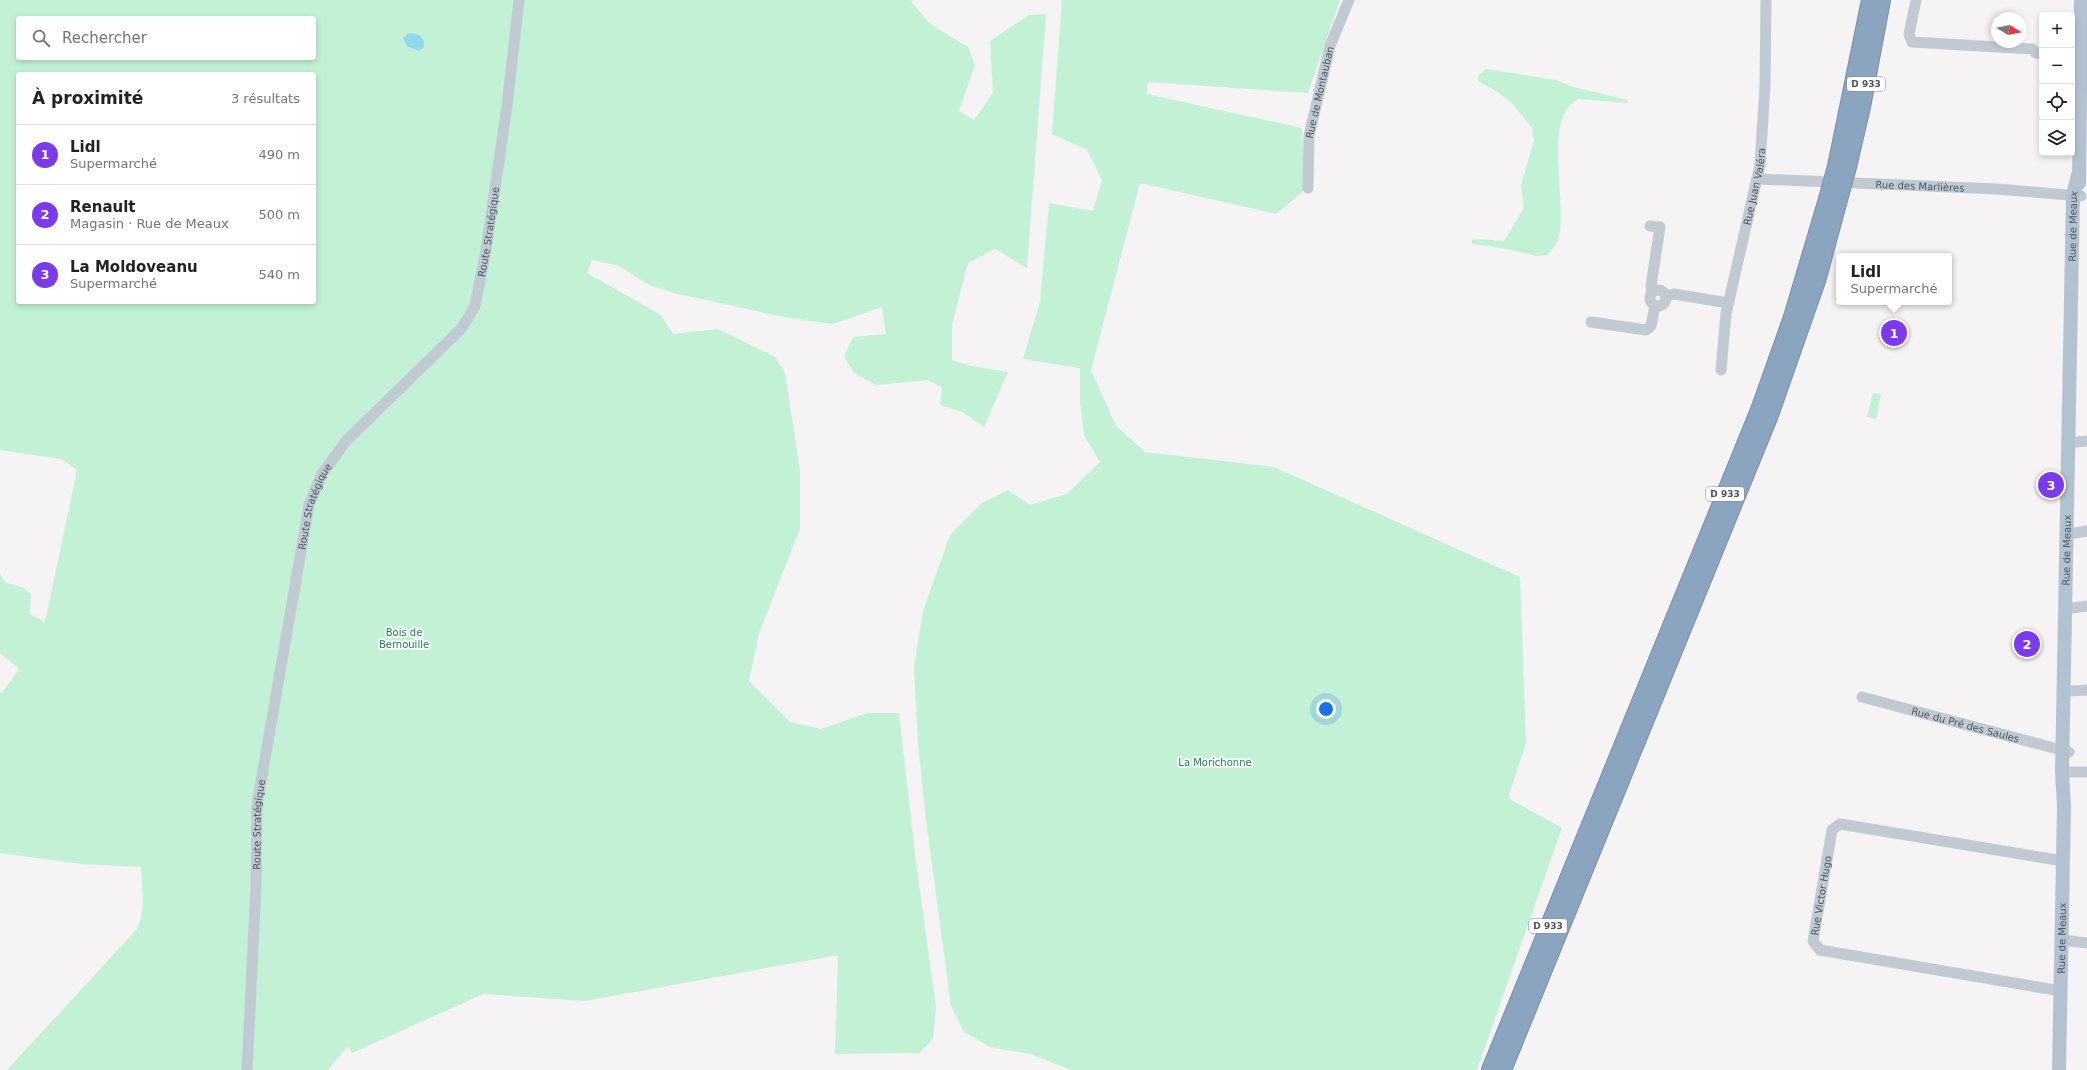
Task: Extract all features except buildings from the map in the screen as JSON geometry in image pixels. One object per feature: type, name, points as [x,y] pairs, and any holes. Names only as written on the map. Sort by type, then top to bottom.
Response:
[{"type":"highway","name":"D 933","points":[[1842,166],[1870,0]]},
{"type":"highway","name":"D 933","points":[[1503,1070],[1770,415],[1811,299],[1833,199],[1842,166],[1862,107],[1882,0]]},
{"type":"highway","name":"D 933","points":[[1490,1070],[1759,410],[1833,199]]},
{"type":"main road","name":"Rue de Meaux","points":[[2065,751],[2070,691],[2068,609],[2081,532],[2073,378],[2078,175],[2076,54],[2081,0]]},
{"type":"main road","name":"Rue de Meaux","points":[[2059,1070],[2068,609],[2077,443],[2077,409],[2074,399],[2073,378]]},
{"type":"street","name":"Route Stratégique","points":[[247,1070],[256,886],[257,805],[309,505],[322,474],[346,441],[462,328],[474,306],[486,250],[507,106],[520,0]]},
{"type":"street","name":"Rue de Montauban","points":[[1308,188],[1309,136],[1330,46],[1349,0]]},
{"type":"street","name":"Rue Juan Valéra","points":[[1721,370],[1728,303],[1758,179],[1765,86],[1766,0]]},
{"type":"street","points":[[1916,0],[1909,34],[1912,42],[2032,49],[2036,53],[2039,54]]},
{"type":"street","name":"Rue des Marlières","points":[[1758,179],[1997,189],[2077,196]]},
{"type":"street","points":[[1591,322],[1646,330],[1650,326],[1654,306],[1650,300],[1652,292],[1651,286],[1660,227],[1650,226]]},
{"type":"street","points":[[1652,292],[1661,290],[1666,296],[1666,301],[1662,306],[1654,306]]},
{"type":"street","points":[[1666,296],[1674,294],[1728,303]]},
{"type":"street","points":[[2068,609],[2087,606]]},
{"type":"street","points":[[2070,691],[2087,690]]},
{"type":"street","name":"Rue du Pré des Saules","points":[[1862,697],[2065,751]]},
{"type":"street","points":[[2065,772],[2087,772]]},
{"type":"street","name":"Rue Victor Hugo","points":[[2061,991],[1820,950],[1813,941],[1832,830],[1840,824],[2064,861]]},
{"type":"street","points":[[2062,940],[2087,942]]},
{"type":"green space","name":"Bois de Bernouille","points":[[0,0],[910,0],[930,24],[968,47],[975,65],[959,111],[974,120],[993,93],[990,41],[1029,15],[1046,14],[1027,268],[995,249],[968,263],[952,325],[952,360],[971,366],[1008,372],[984,427],[962,412],[940,405],[942,388],[928,380],[876,385],[854,373],[844,356],[853,337],[886,334],[882,307],[833,324],[783,317],[674,293],[649,285],[619,266],[592,260],[587,273],[661,315],[673,334],[718,329],[775,357],[785,373],[800,470],[800,529],[759,633],[749,681],[790,722],[821,729],[867,713],[899,713],[916,863],[936,1007],[933,1039],[919,1053],[835,1054],[838,955],[585,1001],[483,994],[352,1053],[348,1046],[328,1070],[7,1070],[137,929],[142,914],[143,898],[141,867],[82,864],[0,853],[0,692],[2,693],[19,669],[0,653],[0,574],[6,583],[22,587],[31,594],[30,614],[45,622],[77,470],[61,459],[0,450]]},
{"type":"green space","name":"La Morichonne","points":[[1062,0],[1340,0],[1308,93],[1147,82],[1147,94],[1302,128],[1305,190],[1276,214],[1140,183],[1091,370],[1116,426],[1145,452],[1274,467],[1520,577],[1526,743],[1508,798],[1562,828],[1477,1070],[1072,1070],[1030,1054],[990,1047],[964,1032],[951,1006],[926,820],[918,744],[914,667],[923,611],[950,535],[982,503],[1008,490],[1030,505],[1067,494],[1100,462],[1084,435],[1080,403],[1080,368],[1023,359],[1040,302],[1049,203],[1093,211],[1102,180],[1087,150],[1052,134]]},
{"type":"green space","points":[[1486,69],[1556,80],[1573,87],[1627,100],[1628,103],[1578,99],[1567,109],[1561,124],[1558,143],[1561,206],[1558,240],[1547,255],[1536,256],[1507,249],[1472,244],[1472,240],[1475,239],[1504,241],[1524,208],[1521,185],[1534,141],[1532,128],[1511,102],[1496,91],[1478,81],[1478,76]]},
{"type":"green space","points":[[1873,393],[1881,394],[1876,419],[1867,417]]},
{"type":"water","points":[[412,33],[419,35],[424,41],[424,47],[419,51],[407,46],[403,38],[407,34]]},
{"type":"place","name":"Lidl","points":[[1894,333]]},
{"type":"place","name":"La Moldoveanu","points":[[2051,485]]},
{"type":"place","name":"Renault","points":[[2027,644]]}]
